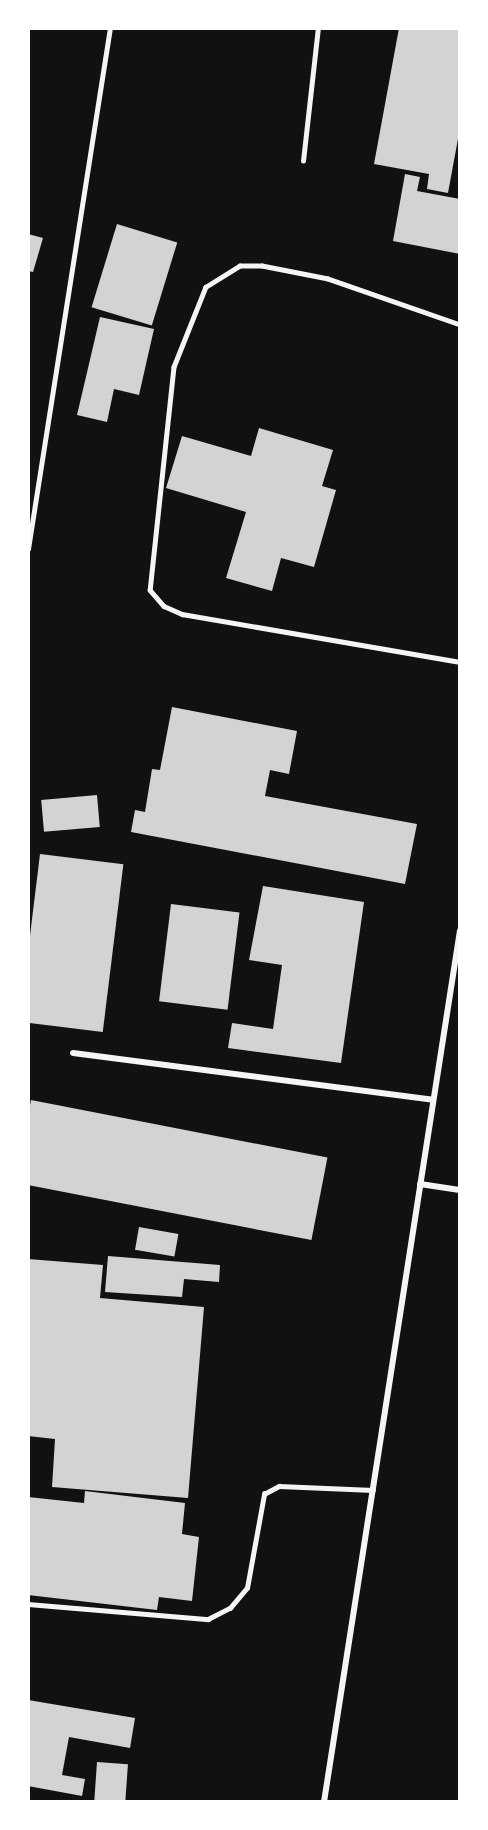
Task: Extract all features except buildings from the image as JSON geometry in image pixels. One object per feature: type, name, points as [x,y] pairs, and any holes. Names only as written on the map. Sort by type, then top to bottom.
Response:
[{"type":"street","points":[[324,1802],[459,931]]},
{"type":"street","points":[[73,1053],[433,1101]]},
{"type":"street","points":[[420,1184],[459,1190]]},
{"type":"lane","points":[[28,549],[110,28]]},
{"type":"lane","points":[[303,161],[318,28]]},
{"type":"lane","points":[[459,325],[328,279],[262,266],[240,266],[206,287],[174,368],[150,590],[164,606],[182,614],[459,662]]},
{"type":"lane","points":[[28,1604],[208,1619],[230,1608],[247,1588],[264,1494],[279,1486],[373,1490]]}]
